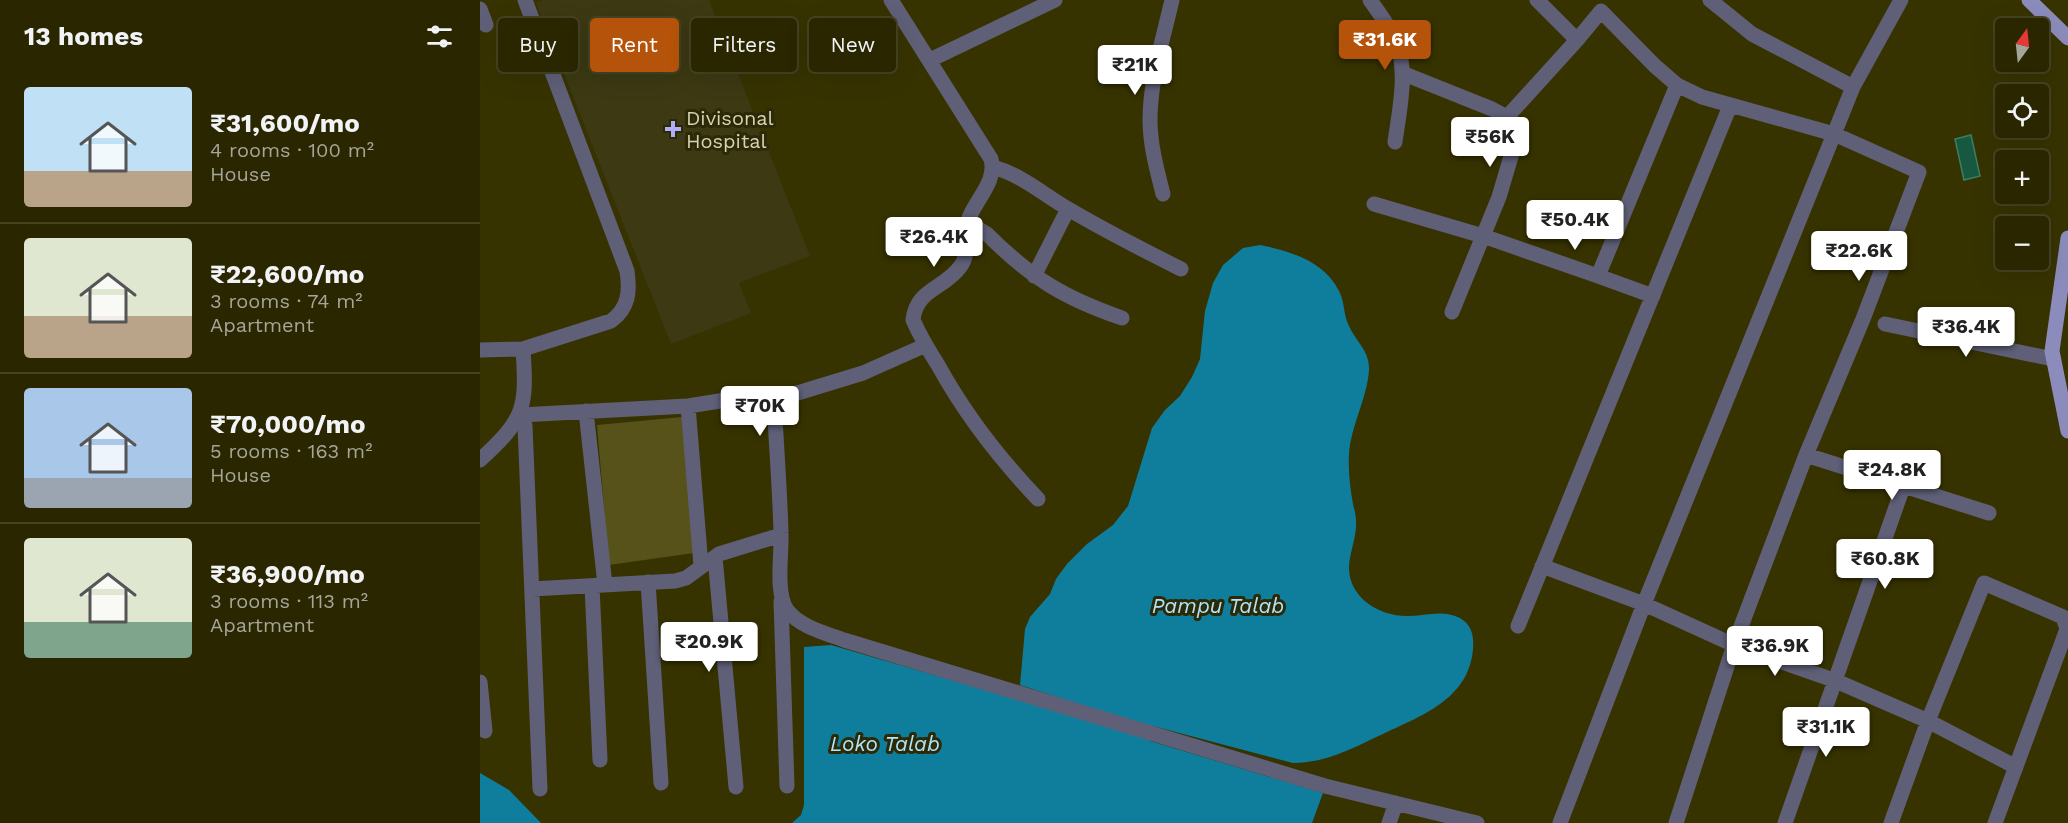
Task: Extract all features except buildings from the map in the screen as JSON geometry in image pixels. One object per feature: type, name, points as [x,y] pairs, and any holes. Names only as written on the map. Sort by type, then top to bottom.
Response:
[{"type":"main road","points":[[2029,0],[2068,38]]},
{"type":"main road","points":[[2068,238],[2053,333],[2053,359],[2068,431]]},
{"type":"street","points":[[480,350],[523,349],[611,321],[620,314],[627,303],[629,292],[627,271],[525,0]]},
{"type":"street","points":[[891,0],[991,159],[993,167],[992,176],[970,217],[967,227],[966,253],[962,265],[955,273],[920,299],[914,309],[913,320],[976,428],[1004,463],[1038,499]]},
{"type":"street","points":[[930,60],[1054,0]]},
{"type":"street","points":[[1163,194],[1152,145],[1150,120],[1157,64],[1172,0]]},
{"type":"street","points":[[1370,0],[1398,44],[1402,73],[1401,103],[1395,142]]},
{"type":"street","points":[[1536,0],[1577,40]]},
{"type":"street","points":[[1710,0],[1752,34],[1853,87]]},
{"type":"street","points":[[1560,823],[1644,604],[1853,87],[1901,0]]},
{"type":"street","points":[[1507,117],[1577,40],[1603,5],[1654,66],[1677,85],[1702,97],[1730,106],[1834,134],[1919,171],[1863,319],[1806,455],[1734,645],[1676,823]]},
{"type":"street","points":[[480,9],[486,25]]},
{"type":"street","points":[[1402,73],[1492,109],[1507,117],[1513,128],[1512,153],[1499,197],[1452,312]]},
{"type":"street","points":[[1598,276],[1677,85]]},
{"type":"street","points":[[1518,626],[1730,106]]},
{"type":"street","points":[[993,167],[1022,178],[1104,230],[1180,269]]},
{"type":"street","points":[[1374,204],[1483,236],[1653,296]]},
{"type":"street","points":[[1034,276],[1068,208]]},
{"type":"street","points":[[967,227],[979,229],[987,234],[1034,276],[1057,291],[1084,305],[1122,318]]},
{"type":"street","points":[[1885,324],[2053,359]]},
{"type":"street","points":[[521,415],[688,406],[751,396],[768,402],[863,373],[926,345]]},
{"type":"street","points":[[480,460],[510,430],[521,415],[524,397],[523,349]]},
{"type":"street","points":[[768,402],[775,417],[781,535],[787,786]]},
{"type":"street","points":[[688,406],[701,566]]},
{"type":"street","points":[[586,411],[598,585],[600,760]]},
{"type":"street","points":[[521,415],[525,426],[540,789]]},
{"type":"street","points":[[1806,455],[1989,513]]},
{"type":"street","points":[[1785,823],[1903,487]]},
{"type":"street","points":[[532,589],[675,581],[686,578],[701,566],[729,550],[781,535]]},
{"type":"street","points":[[715,557],[736,787]]},
{"type":"street","points":[[1542,566],[1644,604],[1734,645],[1836,681],[1928,721],[2016,767]]},
{"type":"street","points":[[648,582],[661,783]]},
{"type":"street","points":[[1891,823],[1928,721],[1984,584],[2063,617],[2067,629],[1995,823]]},
{"type":"street","points":[[781,589],[784,604],[789,613],[814,628],[844,640],[1325,786],[1477,823]]},
{"type":"street","points":[[480,682],[485,731]]},
{"type":"street","points":[[1389,823],[1396,803]]},
{"type":"shaded area","name":"Divisonal Hospital","points":[[544,0],[709,0],[716,18],[691,18],[691,72],[737,72],[810,256],[739,283],[751,313],[671,344],[563,72],[578,72],[578,18],[542,18],[536,3]]},
{"type":"shaded area","points":[[682,417],[694,553],[609,565],[597,425]]},
{"type":"water","name":"Pampu Talab","points":[[1260,245],[1294,254],[1315,265],[1333,281],[1341,295],[1347,322],[1369,363],[1368,381],[1350,443],[1349,454],[1350,485],[1356,521],[1349,566],[1350,577],[1359,595],[1367,603],[1386,613],[1407,616],[1454,615],[1470,627],[1473,649],[1470,666],[1454,692],[1443,702],[1402,725],[1341,753],[1306,762],[1293,763],[1153,726],[1150,741],[1323,793],[1312,823],[792,823],[801,815],[804,805],[804,647],[831,645],[1116,728],[1119,717],[1020,685],[1025,629],[1030,617],[1050,594],[1056,579],[1067,564],[1087,544],[1113,525],[1128,506],[1152,428],[1165,410],[1180,396],[1200,359],[1205,311],[1213,283],[1223,265],[1243,248]]},
{"type":"water","points":[[480,773],[509,790],[541,823],[480,823]]},
{"type":"place","name":"Divisonal Hospital","points":[[673,129]]},
{"type":"water label","name":"Loko Talab","points":[[885,743]]}]
